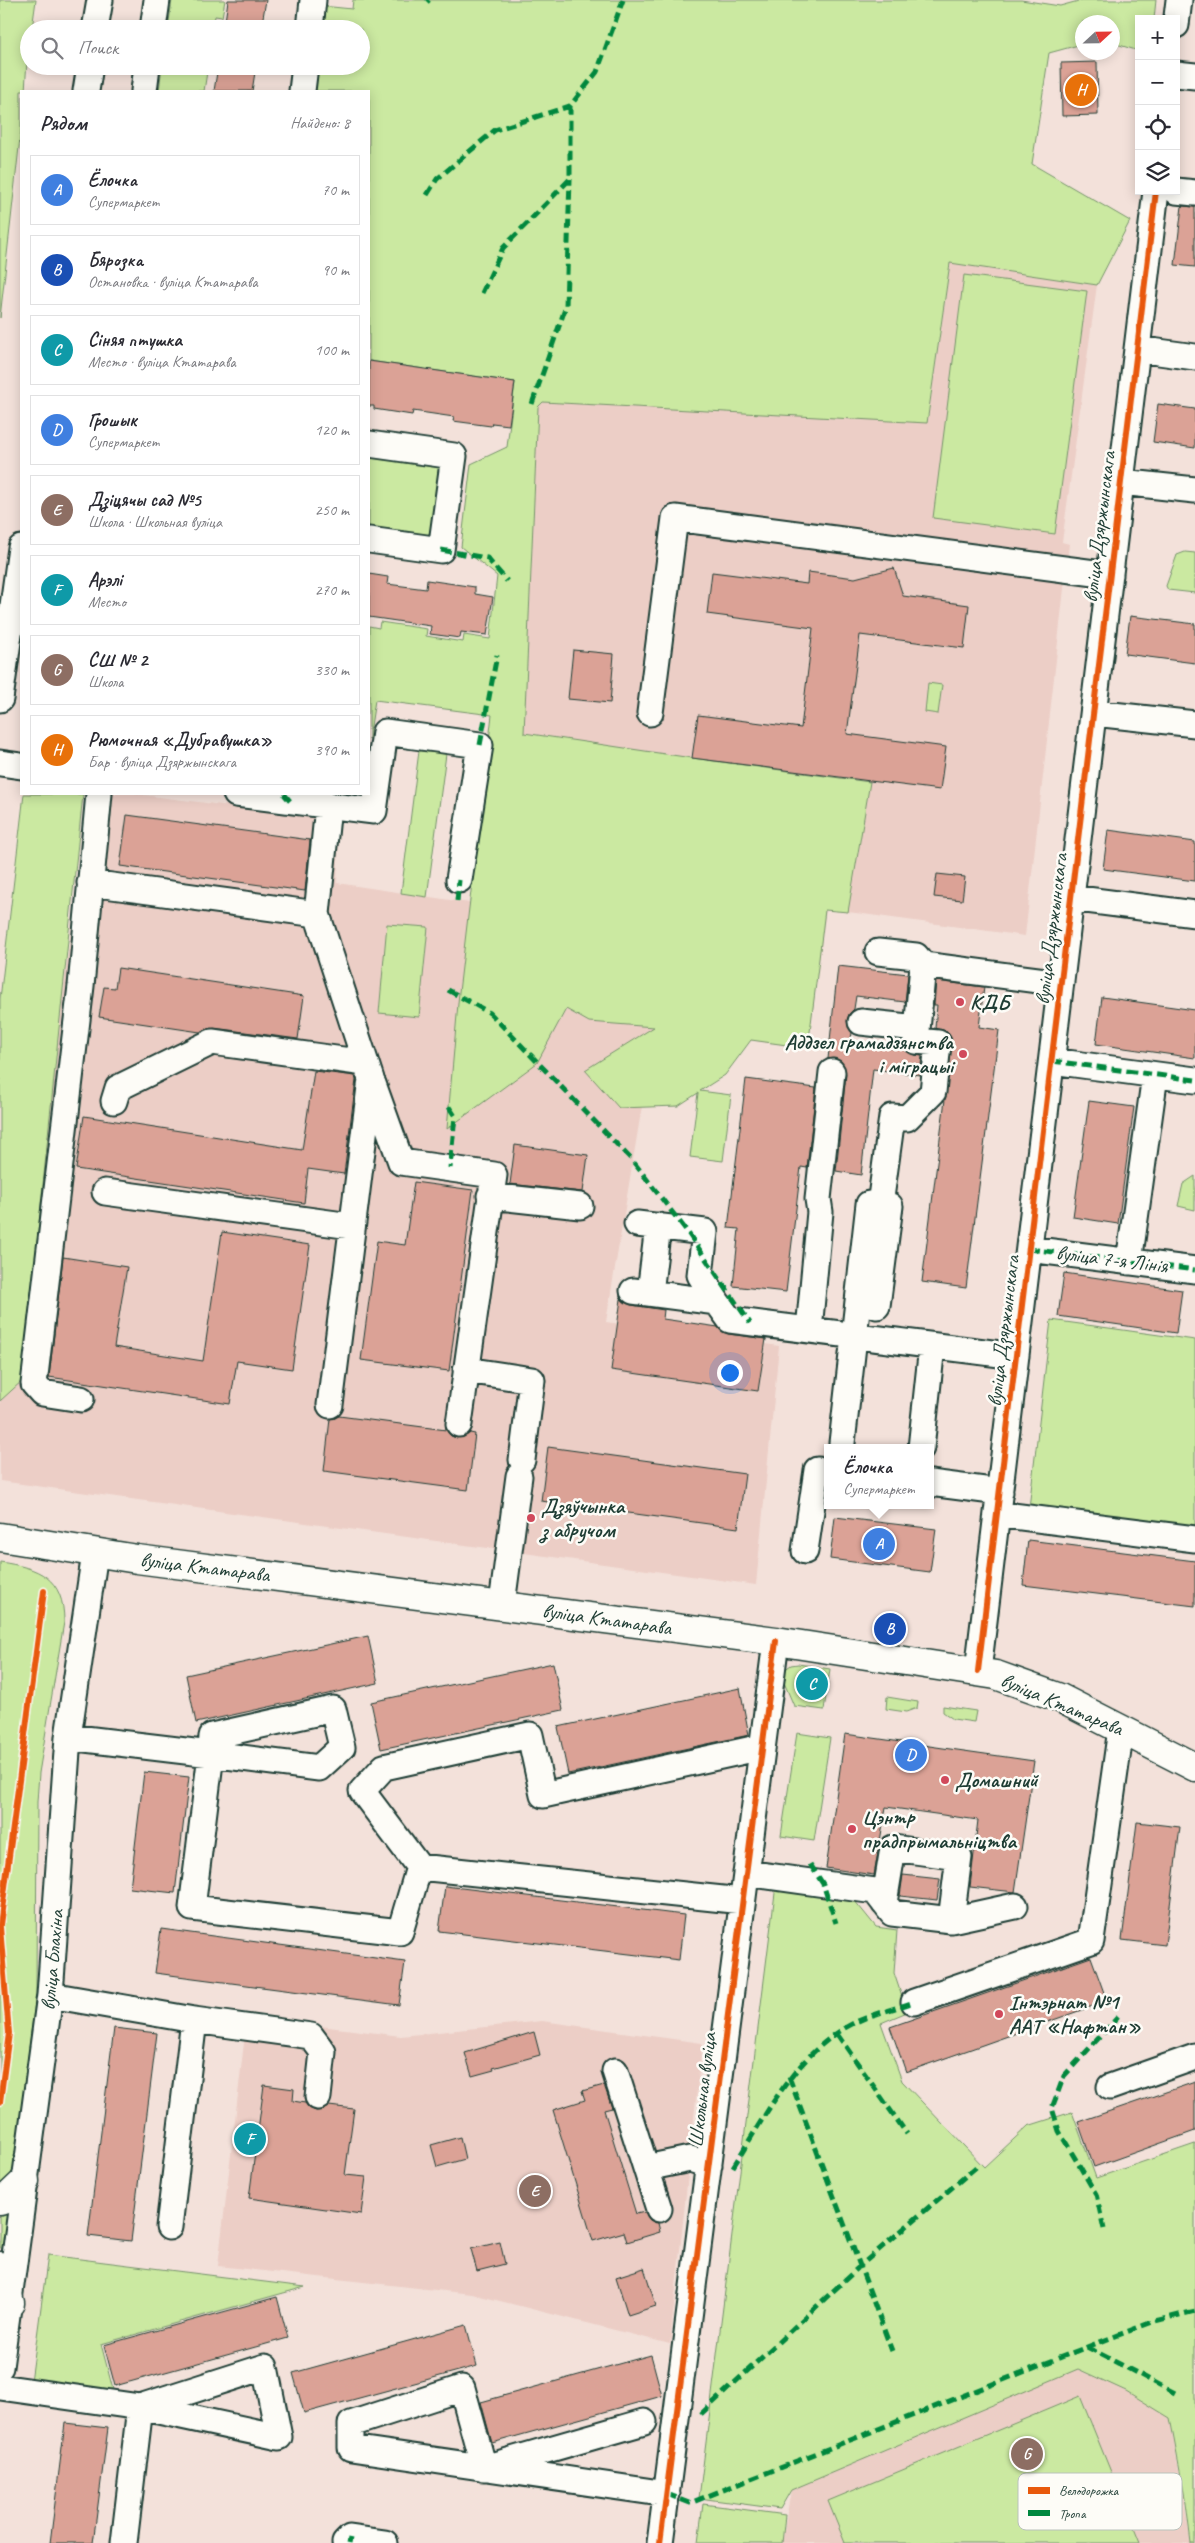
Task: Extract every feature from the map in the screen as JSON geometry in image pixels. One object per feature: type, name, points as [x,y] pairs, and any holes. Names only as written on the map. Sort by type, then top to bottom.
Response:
[{"type":"main road","name":"вуліца Ктатарава","points":[[0,1537],[95,1553],[502,1604],[776,1641],[978,1671],[996,1675],[1060,1698],[1195,1767]]},
{"type":"main road","points":[[0,2201],[6,2199],[25,2181]]},
{"type":"main road","points":[[0,2266],[10,2303]]},
{"type":"street","points":[[97,20],[100,0]]},
{"type":"street","points":[[154,20],[157,0]]},
{"type":"street","points":[[311,20],[313,0]]},
{"type":"street","points":[[1177,15],[1179,0]]},
{"type":"street","points":[[1180,74],[1195,76]]},
{"type":"street","points":[[86,90],[89,75]]},
{"type":"street","points":[[144,90],[146,75]]},
{"type":"street","points":[[302,90],[304,75]]},
{"type":"street","points":[[1180,191],[1195,193]]},
{"type":"street","name":"вуліца Дзяржынскага","points":[[978,1671],[1156,195]]},
{"type":"street","points":[[1137,350],[1195,357]]},
{"type":"street","points":[[370,444],[454,456],[442,550],[370,540]]},
{"type":"street","points":[[1121,482],[1195,490]]},
{"type":"street","points":[[650,713],[675,518],[1110,575]]},
{"type":"street","points":[[0,699],[20,555]]},
{"type":"street","points":[[1094,713],[1195,724]]},
{"type":"street","points":[[244,795],[374,811],[385,732],[480,744],[459,880]]},
{"type":"street","points":[[0,763],[20,766]]},
{"type":"street","points":[[81,1399],[42,1393],[34,1384],[81,986],[98,795]]},
{"type":"street","points":[[328,806],[317,914],[368,1071],[401,1162],[494,1175],[458,1424]]},
{"type":"street","points":[[90,883],[317,914]]},
{"type":"street","points":[[1071,898],[1195,914]]},
{"type":"street","points":[[878,952],[916,956],[923,965],[916,1041],[938,1043],[933,1092],[906,1118],[892,1117],[880,1205]]},
{"type":"street","points":[[923,965],[1061,983]]},
{"type":"street","points":[[861,1022],[917,1028]]},
{"type":"street","points":[[114,1101],[118,1088],[212,1042],[368,1071]]},
{"type":"street","points":[[1052,1062],[1195,1080]]},
{"type":"street","points":[[330,1405],[368,1071]]},
{"type":"street","points":[[809,1330],[820,1212],[818,1198],[832,1072]]},
{"type":"street","points":[[1130,1262],[1156,1075]]},
{"type":"street","points":[[105,1192],[351,1226]]},
{"type":"street","points":[[490,1196],[580,1206]]},
{"type":"street","points":[[842,1443],[869,1204],[890,1206],[877,1306]]},
{"type":"street","points":[[718,1302],[641,1292],[647,1225],[705,1232],[700,1275],[718,1302],[730,1320],[1016,1356]]},
{"type":"street","name":"вуліца 7-я Лінія","points":[[1029,1249],[1195,1270]]},
{"type":"street","points":[[921,1444],[932,1346]]},
{"type":"street","points":[[466,1370],[532,1380],[502,1604]]},
{"type":"street","points":[[805,1551],[817,1470],[824,1471]]},
{"type":"street","points":[[934,1484],[999,1503],[1195,1538]]},
{"type":"street","name":"вуліца Блахіна","points":[[0,2367],[50,1995],[68,1737],[95,1553]]},
{"type":"street","name":"Школьная вуліца","points":[[660,2543],[776,1641]]},
{"type":"street","points":[[68,1737],[211,1754],[319,1768],[342,1747],[333,1710],[212,1736],[211,1754],[192,1908],[400,1932],[419,1867]]},
{"type":"street","points":[[914,2002],[1091,1941],[1121,1729]]},
{"type":"street","points":[[742,1901],[419,1867],[362,1791],[384,1767],[530,1735],[543,1795],[762,1747]]},
{"type":"street","points":[[884,1902],[893,1848],[959,1857],[951,1920]]},
{"type":"street","points":[[746,1873],[875,1891],[892,1913],[951,1920],[1014,1906]]},
{"type":"street","points":[[50,1995],[194,2020],[311,2036],[323,2052],[318,2096]]},
{"type":"street","points":[[169,2227],[194,2020]]},
{"type":"street","points":[[1110,2087],[1195,2057]]},
{"type":"street","points":[[615,2071],[659,2209]]},
{"type":"street","points":[[646,2168],[690,2159],[709,2165]]},
{"type":"street","points":[[0,2388],[140,2407],[279,2437],[265,2366],[140,2407]]},
{"type":"street","points":[[484,2468],[462,2388],[351,2424],[351,2448],[484,2468],[667,2494]]},
{"type":"street","points":[[124,2543],[140,2407]]},
{"type":"street","points":[[484,2468],[644,2422]]},
{"type":"street","points":[[345,2543],[350,2538],[385,2543]]},
{"type":"shaded area","points":[[950,262],[1097,285],[1062,542],[1069,544],[1025,936],[826,909],[808,1048],[655,1028],[606,1322],[779,1346],[756,1585],[0,1481],[0,1369],[51,1081],[89,795],[143,795],[340,820],[337,883],[516,910],[538,407],[543,402],[928,419]]},
{"type":"shaded area","points":[[247,2017],[401,2036],[542,2021],[702,2043],[670,2344],[472,2294],[218,2266]]},
{"type":"shaded area","points":[[1077,2369],[1126,2391],[1170,2418],[1179,2473],[1018,2473],[1018,2530],[1182,2530],[1182,2489],[1191,2543],[782,2543],[791,2490]]},
{"type":"green space","points":[[0,0],[36,0],[33,20],[20,20],[20,75],[26,75],[25,90],[20,90],[20,138],[0,318]]},
{"type":"green space","points":[[172,0],[225,0],[222,17],[215,16],[214,20],[169,20]]},
{"type":"green space","points":[[353,0],[1021,0],[1060,6],[1082,0],[1156,0],[1154,15],[1135,15],[1135,50],[1120,45],[1120,15],[1075,15],[1075,46],[1049,53],[1032,164],[1130,221],[1097,285],[950,263],[927,423],[543,402],[538,407],[524,733],[870,782],[848,912],[825,910],[808,1048],[751,1040],[725,1075],[700,1091],[731,1095],[723,1161],[690,1157],[698,1093],[678,1106],[619,1108],[585,1070],[654,1027],[589,1022],[566,1009],[537,1063],[447,1129],[459,992],[492,715],[375,700],[370,732],[370,626],[379,628],[380,622],[427,629],[426,636],[463,642],[464,635],[490,639],[497,576],[461,547],[471,464],[507,447],[515,382],[370,361],[370,90],[302,90],[304,75],[370,75],[370,20],[311,20],[312,5],[352,9]]},
{"type":"green space","points":[[161,75],[207,75],[204,90],[159,90]]},
{"type":"green space","points":[[964,275],[1087,291],[1055,534],[933,518]]},
{"type":"green space","points":[[370,444],[454,456],[441,550],[370,540]]},
{"type":"green space","points":[[1185,552],[1195,553],[1195,593],[1168,590],[1166,586],[1177,555]]},
{"type":"green space","points":[[928,683],[942,685],[938,714],[925,712]]},
{"type":"green space","points":[[419,751],[446,754],[427,897],[401,893]]},
{"type":"green space","points":[[24,795],[83,795],[23,1380],[0,1401],[0,999]]},
{"type":"green space","points":[[387,924],[428,927],[419,1017],[379,1013]]},
{"type":"green space","points":[[1195,1176],[1195,1210],[1178,1206],[1183,1184]]},
{"type":"green space","points":[[1051,1320],[1195,1340],[1195,1528],[1029,1508]]},
{"type":"green space","points":[[0,1562],[14,1564],[47,1577],[59,1594],[63,1607],[64,1622],[39,1773],[37,1802],[36,1993],[14,2169],[6,2182],[0,2185]]},
{"type":"green space","points":[[798,1664],[830,1669],[824,1710],[794,1706],[780,1673],[791,1665]]},
{"type":"green space","points":[[887,1697],[918,1702],[917,1708],[906,1712],[886,1709]]},
{"type":"green space","points":[[943,1706],[976,1711],[974,1722],[953,1719],[943,1712]]},
{"type":"green space","points":[[797,1733],[830,1738],[814,1841],[781,1836]]},
{"type":"green space","points":[[776,1885],[850,1895],[876,1927],[897,1930],[894,1973],[907,2012],[881,2023],[902,2081],[984,2167],[1028,2126],[1072,2112],[1096,2178],[1195,2144],[1195,2543],[1191,2543],[1182,2473],[1180,2473],[1170,2418],[1126,2391],[1078,2369],[791,2490],[780,2509],[699,2498]]},
{"type":"green space","points":[[13,2206],[5,2258],[0,2246],[0,2212]]},
{"type":"green space","points":[[48,2255],[305,2287],[101,2344],[116,2401],[30,2389]]},
{"type":"green space","points":[[1080,2396],[1111,2473],[1018,2473],[1018,2530],[1135,2530],[1140,2543],[845,2543],[828,2501]]},
{"type":"green space","points":[[703,2504],[785,2515],[782,2543],[698,2543]]},
{"type":"building","points":[[228,0],[266,0],[263,20],[225,20]]},
{"type":"building","points":[[1097,62],[1098,115],[1062,116],[1061,63]]},
{"type":"building","points":[[217,75],[255,75],[252,90],[214,90]]},
{"type":"building","points":[[1182,206],[1195,207],[1195,267],[1175,265]]},
{"type":"building","points":[[370,361],[515,382],[509,425],[492,423],[491,426],[453,421],[454,417],[413,411],[412,415],[374,409],[374,406],[370,406]]},
{"type":"building","points":[[1158,404],[1195,409],[1195,448],[1153,442]]},
{"type":"building","points":[[894,568],[903,596],[969,605],[964,648],[860,635],[847,734],[946,747],[940,790],[692,758],[698,715],[801,728],[813,628],[707,614],[712,572],[807,584],[808,572],[855,578]]},
{"type":"building","points":[[370,574],[388,577],[387,584],[426,589],[427,580],[475,587],[475,594],[493,597],[487,635],[461,632],[460,638],[430,634],[431,626],[370,617]]},
{"type":"building","points":[[1130,616],[1195,624],[1195,663],[1125,654]]},
{"type":"building","points":[[573,650],[614,654],[610,703],[568,699]]},
{"type":"building","points":[[127,815],[310,840],[305,891],[120,866]]},
{"type":"building","points":[[1108,830],[1195,842],[1195,881],[1103,869]]},
{"type":"building","points":[[937,874],[965,877],[962,900],[934,897]]},
{"type":"building","points":[[838,966],[908,974],[905,1002],[856,996],[854,1009],[849,1014],[847,1021],[852,1033],[850,1044],[906,1050],[914,1055],[922,1056],[920,1075],[873,1069],[861,1175],[836,1171],[846,1074],[841,1061],[828,1059]]},
{"type":"building","points":[[118,968],[304,996],[298,1039],[214,1028],[200,1032],[99,1017],[104,987],[115,988]]},
{"type":"building","points":[[936,981],[984,987],[979,1027],[999,1030],[966,1288],[922,1282],[952,1044],[947,1032],[935,1028],[937,1005],[934,1005]]},
{"type":"building","points":[[1102,997],[1195,1010],[1195,1058],[1096,1044]]},
{"type":"building","points":[[314,1071],[355,1076],[356,1080],[344,1174],[308,1169],[304,1203],[76,1169],[84,1116],[302,1150]]},
{"type":"building","points":[[746,1079],[816,1088],[807,1168],[801,1167],[786,1292],[733,1286],[739,1229],[728,1228]]},
{"type":"building","points":[[1089,1101],[1134,1107],[1118,1224],[1073,1217]]},
{"type":"building","points":[[515,1145],[588,1155],[583,1192],[510,1184]]},
{"type":"building","points":[[414,1182],[473,1190],[449,1371],[361,1360],[377,1241],[405,1245]]},
{"type":"building","points":[[222,1232],[310,1245],[292,1369],[237,1361],[230,1404],[49,1377],[63,1257],[127,1267],[114,1347],[203,1361]]},
{"type":"building","points":[[1064,1273],[1182,1290],[1176,1333],[1058,1316]]},
{"type":"building","points":[[621,1299],[631,1305],[664,1310],[663,1319],[718,1327],[728,1334],[766,1339],[758,1391],[611,1370]]},
{"type":"building","points":[[339,1416],[446,1430],[451,1436],[457,1438],[470,1433],[475,1434],[468,1490],[324,1471],[330,1419]]},
{"type":"building","points":[[548,1447],[745,1474],[738,1528],[541,1501]]},
{"type":"building","points":[[835,1517],[936,1529],[930,1572],[830,1559]]},
{"type":"building","points":[[1028,1540],[1195,1561],[1195,1606],[1023,1585]]},
{"type":"building","points":[[368,1636],[378,1683],[196,1723],[186,1675]]},
{"type":"building","points":[[553,1663],[563,1710],[381,1749],[371,1702]]},
{"type":"building","points":[[740,1688],[749,1735],[568,1774],[558,1727]]},
{"type":"building","points":[[845,1734],[1034,1761],[1015,1892],[970,1887],[978,1820],[886,1807],[874,1875],[826,1868]]},
{"type":"building","points":[[144,1772],[189,1777],[175,1893],[130,1888]]},
{"type":"building","points":[[1137,1822],[1180,1827],[1165,1945],[1122,1940]]},
{"type":"building","points":[[903,1875],[940,1879],[937,1900],[900,1896]]},
{"type":"building","points":[[445,1886],[684,1915],[679,1960],[439,1931]]},
{"type":"building","points":[[161,1929],[405,1962],[399,2005],[155,1973]]},
{"type":"building","name":"Інтэрнат №1 ААТ «Нафтан»","points":[[1091,1957],[1107,2001],[906,2072],[890,2027]]},
{"type":"building","points":[[114,2028],[157,2033],[131,2241],[88,2236]]},
{"type":"building","points":[[534,2032],[540,2055],[472,2076],[465,2053]]},
{"type":"building","points":[[1195,2082],[1195,2131],[1094,2167],[1078,2122]]},
{"type":"building","points":[[264,2085],[294,2089],[293,2101],[305,2103],[309,2108],[316,2111],[323,2110],[329,2106],[354,2109],[345,2175],[366,2177],[361,2214],[249,2198]]},
{"type":"building","points":[[604,2085],[612,2108],[604,2110],[636,2214],[645,2212],[650,2220],[658,2223],[660,2232],[627,2242],[624,2232],[593,2241],[553,2110],[585,2100],[582,2091]]},
{"type":"building","points":[[460,2137],[465,2159],[437,2167],[431,2145]]},
{"type":"building","points":[[500,2242],[505,2264],[477,2271],[471,2249]]},
{"type":"building","points":[[644,2268],[656,2306],[628,2315],[616,2277]]},
{"type":"building","points":[[277,2297],[288,2338],[115,2386],[104,2345]]},
{"type":"building","points":[[466,2325],[477,2366],[304,2413],[293,2373]]},
{"type":"building","points":[[651,2355],[662,2396],[492,2443],[481,2402]]},
{"type":"building","points":[[65,2423],[108,2428],[93,2543],[50,2543]]},
{"type":"marked path","points":[[427,195],[437,179],[495,130],[570,106],[597,72],[623,0]]},
{"type":"marked path","points":[[482,293],[503,248],[570,179],[570,106]]},
{"type":"marked path","points":[[532,404],[566,306],[570,179]]},
{"type":"marked path","points":[[441,550],[487,558],[507,581]]},
{"type":"marked path","points":[[480,745],[497,655]]},
{"type":"marked path","points":[[285,795],[290,801]]},
{"type":"marked path","points":[[457,901],[459,880]]},
{"type":"marked path","points":[[448,990],[490,1013],[632,1160],[686,1230],[750,1323]]},
{"type":"marked path","points":[[1052,1061],[1195,1080]]},
{"type":"marked path","points":[[449,1107],[455,1116],[450,1168]]},
{"type":"marked path","points":[[1029,1249],[1195,1270]]},
{"type":"marked path","points":[[810,1864],[823,1884],[836,1923]]},
{"type":"marked path","points":[[733,2167],[784,2087],[814,2052],[832,2037],[859,2020],[914,2002]]},
{"type":"marked path","points":[[1104,2229],[1096,2194],[1059,2131],[1052,2108],[1064,2076],[1118,2017]]},
{"type":"marked path","points":[[837,2034],[907,2134]]},
{"type":"marked path","points":[[789,2077],[892,2351]]},
{"type":"marked path","points":[[701,2414],[860,2266],[976,2167]]},
{"type":"marked path","points":[[667,2494],[690,2503],[1155,2321],[1195,2311]]},
{"type":"marked path","points":[[1087,2347],[1175,2393]]},
{"type":"marked path","points":[[349,2543],[350,2538]]},
{"type":"cycle path","points":[[978,1671],[1156,195]]},
{"type":"cycle path","points":[[0,1925],[44,1591]]},
{"type":"cycle path","points":[[660,2543],[776,1641]]},
{"type":"cycle path","points":[[0,1927],[9,2033],[0,2102]]},
{"type":"place","name":"Рюмочная «Дубравушка»","points":[[1081,90]]},
{"type":"place","name":"КДБ","points":[[960,1002]]},
{"type":"place","name":"Аддзел грамадзянства і міграцыі","points":[[963,1054]]},
{"type":"place","name":"Дзяўчынка з абручом","points":[[531,1518]]},
{"type":"place","name":"Ёлочка","points":[[879,1544]]},
{"type":"place","name":"Бярозка","points":[[890,1629]]},
{"type":"place","name":"Сіняя птушка","points":[[812,1684]]},
{"type":"place","name":"Грошык","points":[[911,1755]]},
{"type":"place","name":"Домашний","points":[[945,1780]]},
{"type":"place","name":"Цэнтр прадпрымальніцтва","points":[[852,1829]]},
{"type":"place","name":"Інтэрнат №1 ААТ «Нафтан»","points":[[999,2014]]},
{"type":"place","name":"Арэлі","points":[[250,2139]]},
{"type":"place","name":"Дзіцячы сад №5","points":[[535,2191]]},
{"type":"place","name":"СШ № 2","points":[[1027,2454]]}]
